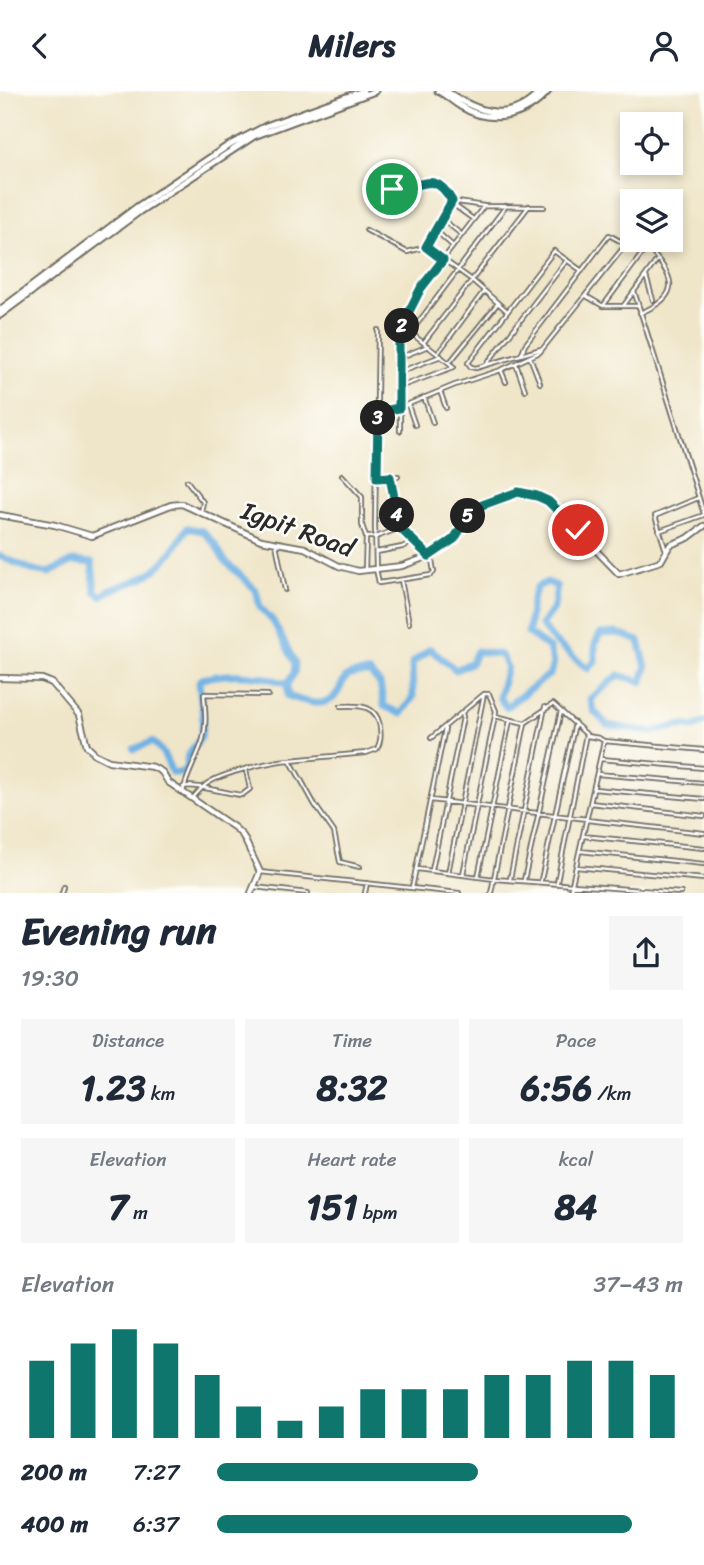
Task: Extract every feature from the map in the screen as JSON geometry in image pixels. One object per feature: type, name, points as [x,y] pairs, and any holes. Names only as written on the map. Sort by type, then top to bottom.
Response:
[{"type":"main road","points":[[0,313],[137,207],[235,142],[266,126],[363,91]]},
{"type":"main road","points":[[0,313],[140,211],[254,136],[375,91]]},
{"type":"main road","points":[[438,91],[471,112],[496,117],[520,112],[548,91]]},
{"type":"main road","points":[[446,91],[475,109],[494,113],[518,108],[541,91]]},
{"type":"street","points":[[388,180],[389,186],[396,190],[424,182],[432,183],[444,189],[451,202],[473,219]]},
{"type":"street","points":[[451,202],[544,208]]},
{"type":"street","points":[[366,230],[407,252],[426,247],[451,202]]},
{"type":"street","points":[[400,431],[399,331],[421,288],[484,206]]},
{"type":"street","points":[[411,332],[506,206]]},
{"type":"street","points":[[424,342],[529,207]]},
{"type":"street","points":[[442,218],[462,235]]},
{"type":"street","points":[[435,230],[453,246]]},
{"type":"street","points":[[521,355],[525,345],[609,235],[620,240]]},
{"type":"street","points":[[426,247],[472,280],[507,311]]},
{"type":"street","points":[[603,306],[648,247],[669,275],[672,284],[662,301],[640,313]]},
{"type":"street","points":[[544,348],[473,368],[468,361],[554,250],[582,271]]},
{"type":"street","points":[[378,412],[408,405],[501,370],[544,348],[620,252]]},
{"type":"street","points":[[486,365],[567,260]]},
{"type":"street","points":[[624,305],[657,260]]},
{"type":"street","points":[[646,276],[653,300]]},
{"type":"street","points":[[399,372],[439,354],[485,291]]},
{"type":"street","points":[[634,291],[704,515],[659,531]]},
{"type":"street","points":[[586,296],[603,306],[638,306]]},
{"type":"street","points":[[450,362],[498,303]]},
{"type":"street","points":[[399,387],[453,368],[450,362],[402,326]]},
{"type":"street","points":[[378,330],[376,569],[379,583],[433,574],[433,562],[429,556],[400,528],[390,477]]},
{"type":"street","points":[[399,358],[429,346]]},
{"type":"street","points":[[530,357],[540,383]]},
{"type":"street","points":[[516,364],[525,390]]},
{"type":"street","points":[[501,370],[506,382]]},
{"type":"street","points":[[440,391],[446,408]]},
{"type":"street","points":[[424,397],[433,423]]},
{"type":"street","points":[[408,405],[415,425]]},
{"type":"street","points":[[377,429],[386,428]]},
{"type":"street","points":[[342,475],[362,497],[362,525],[366,537],[365,571]]},
{"type":"street","points":[[377,478],[398,476]]},
{"type":"street","points":[[187,481],[203,502],[201,512]]},
{"type":"street","name":"Igpit Road","points":[[0,515],[55,525],[92,536],[176,503],[258,539],[305,548],[339,566],[365,571],[402,566],[429,556],[454,539],[474,508],[518,492],[548,501],[617,573],[659,562],[666,551]]},
{"type":"street","points":[[666,551],[656,515],[698,498]]},
{"type":"street","points":[[666,551],[670,545],[704,526]]},
{"type":"street","points":[[366,537],[376,537],[400,528]]},
{"type":"street","points":[[377,552],[415,542]]},
{"type":"street","points":[[276,544],[285,590]]},
{"type":"street","points":[[401,580],[409,623]]},
{"type":"street","points":[[0,678],[42,679],[52,683],[79,715],[87,746],[95,754],[109,761],[153,767],[192,799],[239,831],[260,872],[251,893]]},
{"type":"street","points":[[431,738],[488,693],[496,709],[463,874]]},
{"type":"street","points":[[183,790],[203,738],[207,715],[204,694],[268,695]]},
{"type":"street","points":[[448,873],[484,694]]},
{"type":"street","points":[[491,893],[525,723],[545,707],[553,704],[587,737],[704,750]]},
{"type":"street","points":[[192,799],[214,779],[270,762],[366,753],[377,749],[381,740],[376,713],[361,705],[341,706]]},
{"type":"street","points":[[510,879],[545,707]]},
{"type":"street","points":[[524,880],[561,711]]},
{"type":"street","points":[[432,870],[462,713]]},
{"type":"street","points":[[495,716],[525,723]]},
{"type":"street","points":[[478,877],[510,720]]},
{"type":"street","points":[[541,881],[575,723]]},
{"type":"street","points":[[412,888],[444,729]]},
{"type":"street","points":[[557,882],[587,737]]},
{"type":"street","points":[[570,893],[604,741]]},
{"type":"street","points":[[601,759],[704,768]]},
{"type":"street","points":[[290,760],[334,832],[340,862],[360,867]]},
{"type":"street","points":[[183,790],[192,785],[242,795],[250,789],[246,770]]},
{"type":"street","points":[[597,774],[704,783]]},
{"type":"street","points":[[594,789],[704,799]]},
{"type":"street","points":[[431,800],[704,833]]},
{"type":"street","points":[[590,803],[704,816]]},
{"type":"street","points":[[583,836],[704,848]]},
{"type":"street","points":[[580,851],[704,864]]},
{"type":"street","points":[[576,867],[704,879]]},
{"type":"street","points":[[416,869],[494,879],[681,893]]},
{"type":"street","points":[[260,872],[459,893]]},
{"type":"street","points":[[365,893],[367,883]]},
{"type":"street","points":[[62,893],[64,886]]},
{"type":"street","points":[[254,887],[269,891],[308,893]]},
{"type":"waterway","points":[[0,556],[32,570],[49,573],[73,561],[92,563],[95,591],[101,596],[150,574],[163,563],[187,528],[203,531],[224,560],[256,590],[260,607],[273,621],[295,663],[294,673],[287,684],[288,696],[310,702],[327,702],[337,694],[347,677],[370,673],[380,684],[384,706],[401,714],[413,697],[412,663],[430,649],[456,670],[472,662],[477,651],[501,655],[507,667],[499,697],[506,707],[550,674],[553,663],[549,648],[528,633],[532,601],[537,587],[547,582],[557,586],[554,607],[541,625],[555,642],[588,669],[595,661],[595,644],[600,634],[617,633],[639,641],[646,667],[642,682],[619,675],[590,699],[594,711],[607,725],[652,732],[683,725],[694,727],[704,722]]},
{"type":"waterway","points":[[134,749],[152,742],[162,752],[172,773],[181,773],[186,768],[188,755],[201,737],[203,719],[199,682],[202,679],[245,675],[287,684]]},
{"type":"route","points":[[392,189],[400,190],[428,182],[441,186],[452,201],[426,247],[443,260],[421,288],[399,331],[399,408],[378,412],[377,478],[390,477],[400,528],[429,556],[454,539],[470,511],[478,505],[518,492],[548,501],[578,530]]}]
